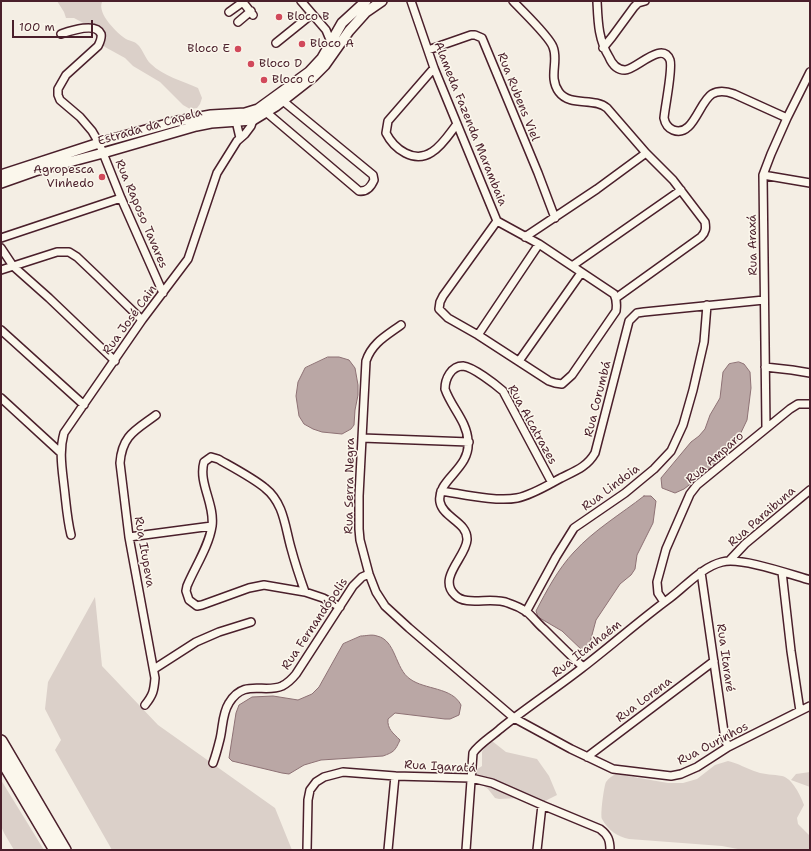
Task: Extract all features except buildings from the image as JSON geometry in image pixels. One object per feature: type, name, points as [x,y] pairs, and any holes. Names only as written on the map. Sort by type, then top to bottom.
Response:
[{"type":"highway","points":[[1,741],[65,850]]},
{"type":"highway","points":[[1,759],[54,850]]},
{"type":"main road","name":"Estrada da Capela","points":[[341,34],[342,23],[364,1]]},
{"type":"main road","name":"Estrada da Capela","points":[[1,175],[99,143],[178,121],[212,115],[238,121],[258,109],[304,75],[322,58],[341,34],[366,12],[382,1]]},
{"type":"main road","name":"Estrada da Capela","points":[[1,183],[35,171],[196,126],[211,123],[253,120],[283,100],[313,77],[325,65],[334,44]]},
{"type":"street","points":[[229,12],[243,1],[252,13],[238,22]]},
{"type":"street","points":[[301,1],[326,30],[334,44]]},
{"type":"street","name":"Alameda Fazenda Marambaia","points":[[411,1],[434,68],[497,221],[539,244],[615,296]]},
{"type":"street","name":"Alameda Fazenda Marambaia","points":[[414,1],[417,19]]},
{"type":"street","points":[[497,221],[442,296],[439,309],[448,318],[478,335],[549,381],[562,384],[572,375],[616,311],[618,303],[615,296],[705,233],[706,228],[705,222],[673,180],[646,153],[603,104],[571,100],[560,93],[554,78],[553,47],[548,39],[513,1]]},
{"type":"street","points":[[597,1],[598,25],[603,48],[611,62],[617,68],[624,70],[632,69],[657,54],[664,54],[668,57],[671,66],[664,118],[668,126],[675,131],[684,130],[688,127],[708,98],[713,94],[720,92],[734,94],[787,118]]},
{"type":"street","points":[[603,48],[634,7],[638,3],[645,1]]},
{"type":"street","points":[[276,43],[312,14]]},
{"type":"street","name":"Rua Raposo Tavares","points":[[61,34],[89,28],[97,29],[100,31],[102,36],[98,46],[66,74],[58,89],[58,95],[60,100],[80,117],[92,131],[99,143],[121,198],[163,293]]},
{"type":"street","points":[[326,30],[341,34]]},
{"type":"street","name":"Rua Rubens Viel","points":[[428,50],[475,35],[482,38],[555,218]]},
{"type":"street","points":[[434,68],[388,121],[386,133],[389,139],[400,150],[406,154],[417,157],[433,152],[457,124]]},
{"type":"street","name":"Rua Araxá","points":[[766,428],[763,175],[787,118],[810,72]]},
{"type":"street","points":[[266,112],[359,191],[363,192],[368,190],[374,180],[373,175],[283,100]]},
{"type":"street","name":"Rua José Cain","points":[[71,535],[68,522],[61,453],[64,433],[142,320],[188,259],[217,173],[253,120]]},
{"type":"street","points":[[238,121],[243,130],[246,132]]},
{"type":"street","points":[[238,121],[240,138]]},
{"type":"street","points":[[525,237],[555,218],[646,153]]},
{"type":"street","points":[[763,175],[810,183]]},
{"type":"street","points":[[572,266],[681,190]]},
{"type":"street","points":[[1,238],[121,198]]},
{"type":"street","points":[[478,335],[539,244]]},
{"type":"street","points":[[1,248],[13,266],[115,361]]},
{"type":"street","points":[[1,270],[57,252],[69,252],[77,257],[142,320]]},
{"type":"street","points":[[519,361],[581,273]]},
{"type":"street","name":"Rua Corumbá","points":[[441,491],[509,499],[518,498],[552,483],[586,465],[596,453],[622,347],[630,318],[634,314],[640,312],[764,300]]},
{"type":"street","name":"Rua Lindoia","points":[[526,612],[556,557],[574,528],[625,494],[654,468],[670,451],[683,425],[693,390],[704,342],[707,305]]},
{"type":"street","name":"Rua Serra Negra","points":[[401,326],[374,345],[369,352],[366,361],[359,496],[359,529],[360,540],[369,574],[376,592],[385,606],[439,655],[514,718]]},
{"type":"street","points":[[1,330],[84,405]]},
{"type":"street","name":"Rua Alcatrazes","points":[[441,491],[467,457],[469,442],[465,425],[445,389],[445,382],[448,376],[452,371],[463,366],[471,369],[503,391],[552,483]]},
{"type":"street","points":[[765,367],[810,373]]},
{"type":"street","points":[[1,398],[61,453]]},
{"type":"street","name":"Rua Amparo","points":[[664,602],[658,593],[657,582],[666,549],[690,494],[697,485],[766,428],[798,404],[810,404]]},
{"type":"street","name":"Rua Itupeva","points":[[145,705],[153,696],[154,669],[129,537],[120,452],[131,434],[156,415]]},
{"type":"street","points":[[362,438],[469,442]]},
{"type":"street","points":[[305,592],[291,547],[284,517],[278,504],[265,488],[226,464],[211,457],[204,462],[202,470],[212,516],[212,526],[186,591],[188,600],[193,604],[202,605],[249,588],[264,585],[305,592],[323,598],[340,607]]},
{"type":"street","name":"Rua Paraibuna","points":[[729,561],[745,544],[810,490]]},
{"type":"street","points":[[441,491],[440,503],[443,509],[463,528],[466,533],[467,540],[466,546],[450,578],[449,584],[454,595],[465,600],[495,600],[506,602],[526,612],[583,667]]},
{"type":"street","points":[[129,537],[212,526]]},
{"type":"street","name":"Rua Itanhaém","points":[[466,850],[473,754],[475,750],[514,718],[583,667],[701,572],[720,562],[743,562],[810,580]]},
{"type":"street","name":"Rua Itararé","points":[[701,572],[725,739],[728,747]]},
{"type":"street","points":[[782,572],[800,711]]},
{"type":"street","name":"Rua Fernandópolis","points":[[213,763],[220,739],[224,713],[234,696],[242,691],[252,688],[271,688],[281,686],[290,680],[296,674],[353,586],[362,577],[369,574]]},
{"type":"street","points":[[154,669],[196,642],[219,632],[251,622]]},
{"type":"street","name":"Rua Lorena","points":[[587,757],[714,662]]},
{"type":"street","name":"Rua Ourinhos","points":[[514,718],[587,757],[613,769],[671,776],[681,774],[697,767],[728,747],[810,706]]},
{"type":"street","name":"Rua Igaratá","points":[[307,850],[308,800],[310,790],[316,782],[324,777],[343,772],[395,776],[471,778],[492,783],[600,829],[607,834],[610,842],[610,850]]},
{"type":"street","points":[[388,850],[395,776]]},
{"type":"street","points":[[537,850],[542,805]]},
{"type":"shaded area","points":[[57,1],[120,1],[102,2],[102,12],[109,23],[126,39],[137,44],[149,62],[161,72],[198,88],[202,98],[200,104],[197,108],[190,109],[183,105],[160,82],[133,66],[125,58],[105,47],[96,37],[91,27],[74,18],[66,18]]},
{"type":"shaded area","points":[[328,357],[339,357],[349,360],[355,368],[358,395],[354,425],[351,429],[342,434],[322,432],[313,429],[304,424],[299,416],[296,396],[298,382],[305,368]]},
{"type":"shaded area","points":[[739,362],[744,364],[750,372],[751,388],[747,420],[736,443],[711,468],[684,489],[675,493],[662,488],[661,478],[691,442],[705,429],[710,415],[720,398],[723,372],[729,364]]},
{"type":"shaded area","points":[[644,496],[651,496],[656,501],[653,523],[637,555],[635,569],[631,575],[620,584],[596,620],[589,646],[583,651],[562,631],[538,617],[536,611],[558,573],[574,552],[599,529]]},
{"type":"shaded area","points":[[95,597],[102,666],[158,725],[275,808],[292,850],[112,850],[55,750],[61,740],[45,709],[48,682]]},
{"type":"shaded area","points":[[361,636],[377,636],[388,643],[401,669],[410,679],[416,683],[445,692],[457,699],[461,705],[459,715],[450,719],[445,719],[395,713],[388,719],[388,726],[400,740],[392,752],[383,756],[321,760],[304,765],[289,774],[232,761],[229,758],[236,713],[239,705],[252,697],[273,696],[298,700],[312,694],[319,687],[343,644]]},
{"type":"shaded area","points":[[488,741],[492,741],[506,752],[537,759],[549,776],[557,795],[539,804],[519,798],[495,798],[488,789],[476,780],[474,775],[476,770],[482,766],[482,752]]},
{"type":"shaded area","points":[[728,761],[760,773],[786,777],[793,784],[804,805],[797,818],[798,824],[810,836],[810,850],[743,850],[722,846],[629,839],[621,837],[614,832],[602,819],[603,794],[605,785],[608,779],[616,774],[668,783],[683,783],[697,779],[715,765]]},
{"type":"shaded area","points":[[810,772],[810,787],[791,780],[796,774]]},
{"type":"shaded area","points":[[1,780],[44,850],[14,850],[1,826]]},
{"type":"place","name":"Bloco B","points":[[279,17]]},
{"type":"place","name":"Bloco A","points":[[302,44]]},
{"type":"place","name":"Bloco E","points":[[238,49]]},
{"type":"place","name":"Bloco D","points":[[251,64]]},
{"type":"place","name":"Bloco C","points":[[264,80]]},
{"type":"place","name":"Agropesca Vinhedo","points":[[102,177]]}]
